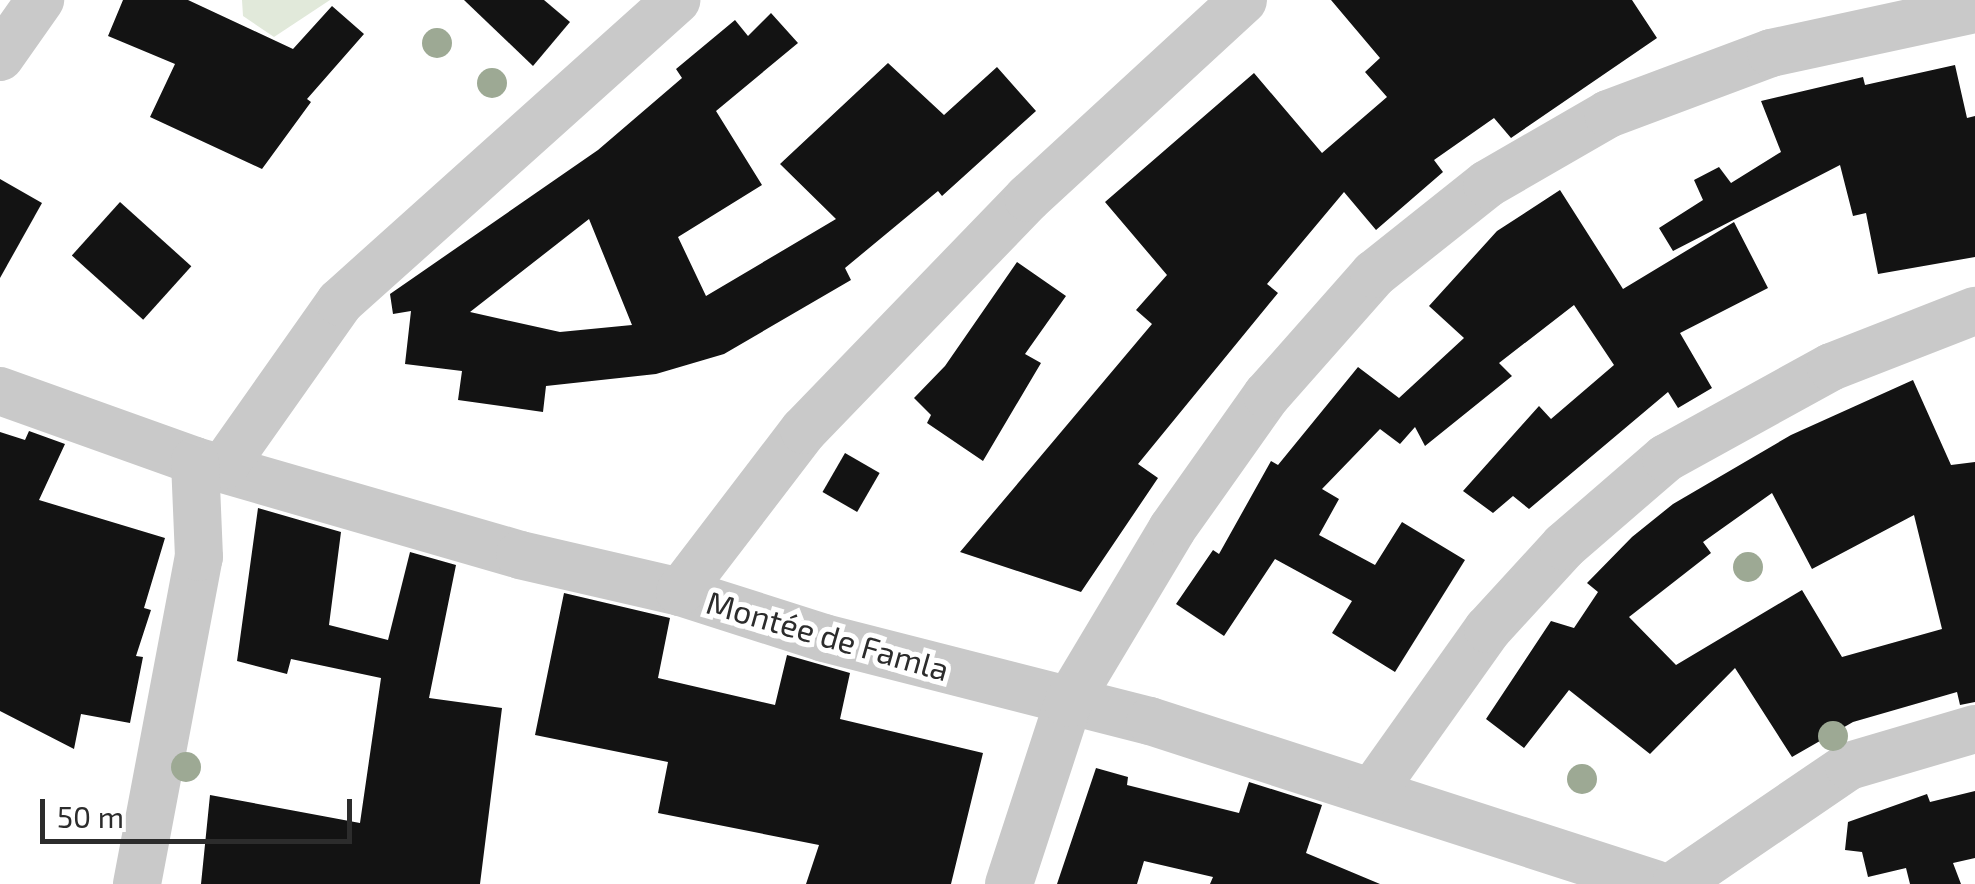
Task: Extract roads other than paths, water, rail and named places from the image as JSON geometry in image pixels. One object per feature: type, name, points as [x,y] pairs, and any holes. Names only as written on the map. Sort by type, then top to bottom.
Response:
[{"type":"street","points":[[0,56],[40,0]]},
{"type":"street","points":[[137,884],[198,556],[210,463],[340,302],[676,0]]},
{"type":"street","points":[[680,592],[804,430],[1028,198],[1244,0]]},
{"type":"street","points":[[1010,884],[1068,703],[1172,529],[1267,395],[1374,274],[1488,184],[1608,114],[1771,53],[1975,9]]},
{"type":"street","points":[[1372,792],[1488,630],[1564,546],[1666,458],[1831,367],[1975,311]]},
{"type":"street","name":"Montée de Famla","points":[[0,391],[210,463],[520,555],[680,592],[1068,703],[1372,792],[1655,884]]},
{"type":"street","points":[[1676,884],[1849,766],[1975,729]]}]
